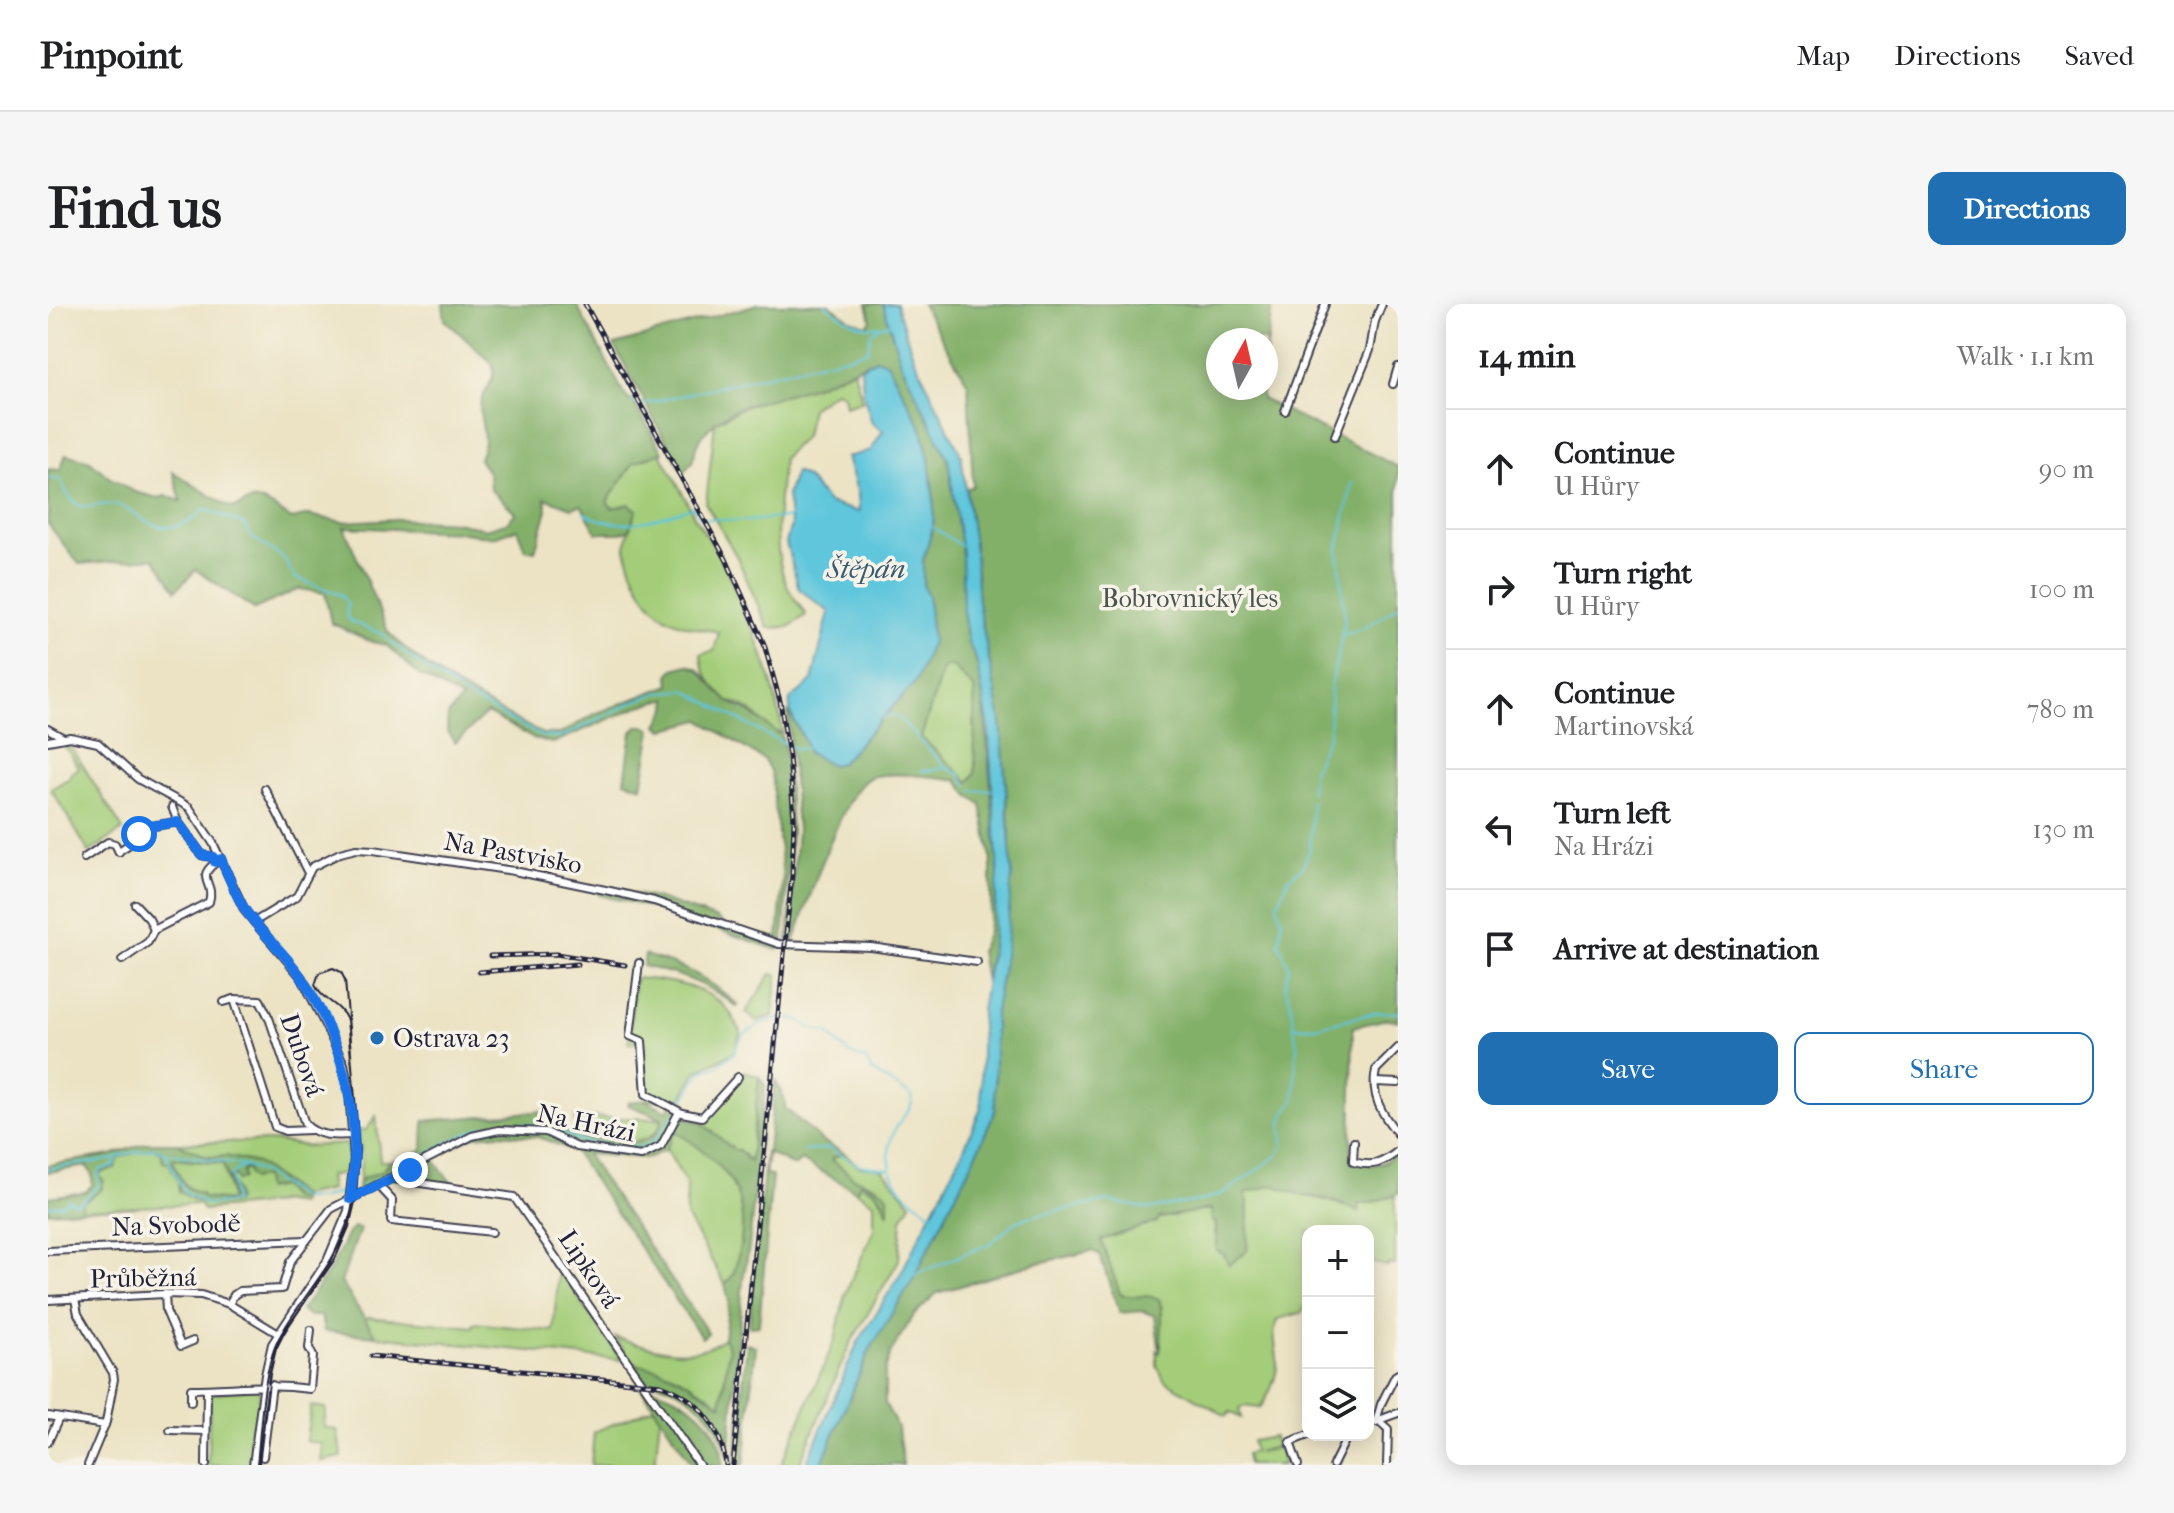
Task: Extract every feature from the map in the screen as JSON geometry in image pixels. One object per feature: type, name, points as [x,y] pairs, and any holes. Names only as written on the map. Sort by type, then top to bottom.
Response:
[{"type":"street","points":[[1285,411],[1325,304]]},
{"type":"street","points":[[1335,436],[1370,350],[1375,321],[1382,304]]},
{"type":"street","points":[[1393,384],[1398,367]]},
{"type":"street","points":[[48,729],[62,738]]},
{"type":"street","points":[[48,741],[62,738],[98,743],[138,779],[179,799],[191,809],[240,902],[300,975],[337,1047],[346,1072],[354,1173],[344,1225],[333,1251],[277,1333],[269,1351],[255,1465]]},
{"type":"street","points":[[265,789],[308,873]]},
{"type":"street","points":[[172,807],[202,855],[217,858]]},
{"type":"street","points":[[84,858],[105,843],[113,843],[119,851],[134,841],[146,827],[178,820],[191,809]]},
{"type":"street","name":"Na Pastvisko","points":[[254,922],[297,896],[308,873],[321,862],[356,849],[514,871],[628,895],[668,905],[762,940],[785,945],[871,947],[977,962]]},
{"type":"street","points":[[122,960],[148,942],[154,930],[209,902],[211,895],[205,874],[217,858]]},
{"type":"street","points":[[135,904],[149,919],[154,930]]},
{"type":"street","name":"Na Hrázi","points":[[350,1199],[394,1179],[455,1144],[489,1131],[546,1132],[577,1147],[635,1156],[648,1154],[661,1146],[679,1112],[646,1094],[642,1041],[630,1036],[639,963]]},
{"type":"street","points":[[224,1002],[234,999],[277,1129]]},
{"type":"street","name":"Dubová","points":[[234,999],[260,1000],[303,1121],[311,1130],[332,1136],[353,1135]]},
{"type":"street","points":[[1398,1048],[1378,1068],[1374,1094],[1398,1134]]},
{"type":"street","points":[[679,1112],[702,1117],[738,1077]]},
{"type":"street","points":[[1375,1082],[1398,1083]]},
{"type":"street","points":[[266,1132],[277,1129],[311,1130]]},
{"type":"street","points":[[1354,1142],[1353,1162],[1366,1165],[1383,1163],[1398,1151]]},
{"type":"street","name":"Lipková","points":[[394,1179],[514,1197],[699,1465]]},
{"type":"street","points":[[379,1186],[391,1197],[391,1221],[492,1232]]},
{"type":"street","points":[[229,1304],[240,1291],[282,1289],[290,1262],[306,1240],[331,1209],[350,1199]]},
{"type":"street","name":"Na Svobodě","points":[[48,1251],[306,1240]]},
{"type":"street","points":[[165,1294],[166,1311],[181,1346],[193,1341]]},
{"type":"street","name":"Průběžná","points":[[48,1300],[201,1295],[229,1304],[277,1333]]},
{"type":"street","points":[[75,1299],[78,1314],[113,1373],[105,1425],[88,1465]]},
{"type":"street","points":[[191,1402],[191,1389],[272,1385],[310,1389],[313,1356],[309,1348],[311,1330]]},
{"type":"street","points":[[1374,1422],[1398,1374]]},
{"type":"street","points":[[263,1457],[272,1385]]},
{"type":"street","points":[[206,1465],[207,1390]]},
{"type":"street","points":[[1374,1422],[1398,1413]]},
{"type":"street","points":[[48,1416],[105,1425]]},
{"type":"street","points":[[48,1442],[59,1418]]},
{"type":"street","points":[[1374,1422],[1388,1429],[1387,1465]]},
{"type":"street","points":[[170,1430],[206,1431]]},
{"type":"street","points":[[1298,1465],[1290,1442],[1302,1437]]},
{"type":"street","points":[[1333,1465],[1345,1441]]},
{"type":"green space","points":[[443,304],[576,304],[623,392],[633,401],[663,452],[634,462],[607,502],[612,508],[629,504],[637,510],[629,530],[619,533],[597,533],[581,505],[572,508],[545,498],[547,510],[535,551],[525,549],[517,529],[494,537],[458,532],[344,527],[388,632],[441,676],[542,734],[560,734],[595,714],[670,685],[669,675],[674,669],[688,665],[698,669],[727,701],[748,711],[782,736],[787,762],[791,834],[783,940],[778,950],[657,909],[599,895],[593,885],[655,898],[718,919],[728,927],[778,938],[783,877],[771,772],[764,760],[700,720],[663,730],[658,725],[667,709],[668,698],[637,707],[553,743],[534,739],[487,713],[455,743],[447,731],[448,715],[462,699],[419,675],[386,645],[372,642],[331,623],[325,593],[299,589],[254,609],[196,570],[176,590],[154,558],[79,564],[48,524],[48,469],[60,470],[66,454],[90,461],[110,478],[135,492],[158,498],[166,496],[181,501],[173,472],[229,507],[259,501],[292,519],[309,515],[343,522],[396,519],[457,522],[485,529],[506,523],[516,513],[490,489],[489,474],[479,459],[484,440],[480,407],[493,376],[492,363],[445,320]]},
{"type":"green space","points":[[758,304],[829,304],[851,320],[867,325],[871,320],[867,304],[883,304],[901,363],[948,459],[962,553],[963,612],[968,642],[976,659],[983,692],[998,874],[992,946],[985,981],[980,951],[988,931],[991,907],[991,857],[981,804],[970,797],[957,780],[879,775],[860,786],[837,826],[794,942],[788,941],[797,830],[788,711],[807,745],[808,753],[841,763],[915,683],[929,618],[928,597],[923,585],[923,560],[933,527],[934,502],[929,460],[922,429],[887,362],[876,359],[815,386],[738,408],[715,422],[702,436],[692,462],[683,473],[614,345]],"holes":[[[952,666],[974,688],[975,773],[969,782],[921,737],[943,668]]]},
{"type":"green space","name":"Bobrovnický les","points":[[922,304],[1272,304],[1269,328],[1206,328],[1206,400],[1264,400],[1398,467],[1398,1021],[1387,1019],[1353,1027],[1351,1161],[1364,1165],[1376,1164],[1398,1153],[1398,1194],[1360,1203],[1359,1211],[1273,1185],[1245,1193],[1248,1203],[1247,1251],[1229,1265],[1224,1254],[1217,1251],[1216,1223],[1212,1221],[1211,1209],[1159,1218],[1157,1222],[1101,1240],[1120,1294],[1160,1300],[1160,1353],[1155,1316],[1142,1311],[1120,1313],[1099,1254],[1092,1251],[1030,1265],[937,1293],[914,1315],[891,1352],[885,1371],[885,1403],[898,1429],[903,1465],[821,1465],[869,1351],[912,1281],[995,1111],[995,1012],[1010,838],[1001,722],[978,602],[966,489],[973,486],[968,384]]},
{"type":"green space","points":[[854,370],[862,401],[845,406],[843,395],[836,391],[811,408],[805,436],[783,458],[777,521],[778,553],[788,587],[806,615],[789,627],[768,628],[737,557],[706,504],[715,422],[755,401],[815,386]]},
{"type":"green space","points":[[640,418],[738,594],[765,662],[783,733],[767,729],[750,711],[728,702],[710,681],[701,654],[714,651],[719,632],[683,625],[664,616],[645,595],[635,576],[626,549],[631,524],[606,502],[622,471]]},
{"type":"green space","points":[[952,666],[974,688],[975,773],[969,783],[921,738],[943,668]]},
{"type":"green space","points":[[637,726],[652,730],[642,787],[625,781],[632,732]]},
{"type":"green space","points":[[67,740],[123,830],[89,852],[51,789],[79,768],[62,741]]},
{"type":"green space","points":[[645,955],[695,974],[716,987],[737,1007],[693,980],[643,966]]},
{"type":"green space","points":[[771,974],[778,975],[773,1016],[756,1021],[746,1012]]},
{"type":"green space","points":[[635,978],[672,982],[708,994],[727,1009],[741,1031],[735,1052],[697,1071],[681,1099],[646,1100],[641,1043],[629,1043]]},
{"type":"green space","points":[[745,1071],[759,1077],[750,1163],[702,1123]]},
{"type":"green space","points":[[759,1077],[765,1085],[743,1280],[729,1457],[717,1428],[699,1405],[675,1389],[645,1381],[634,1364],[669,1373],[721,1405],[729,1348],[724,1338],[729,1302],[725,1284],[736,1265],[742,1212],[730,1180],[720,1166],[692,1142],[675,1131],[666,1149],[648,1158],[586,1154],[708,1333],[702,1338],[574,1151],[538,1137],[473,1136],[432,1158],[455,1187],[395,1177],[358,1191],[359,1180],[383,1171],[389,1161],[405,1159],[423,1149],[424,1121],[556,1110],[556,1124],[571,1134],[625,1143],[651,1137],[659,1129],[662,1118],[628,1105],[629,1102],[646,1100],[667,1111],[672,1105],[663,1100],[686,1101],[681,1116],[702,1123],[750,1162]]},
{"type":"green space","points":[[775,1080],[785,1100],[785,1108],[823,1142],[844,1153],[831,1159],[854,1178],[884,1191],[888,1196],[888,1214],[881,1199],[871,1189],[860,1184],[856,1191],[801,1160],[794,1166],[768,1153],[765,1175],[772,1176],[759,1325],[749,1327],[766,1152]]},
{"type":"green space","points":[[376,1116],[380,1161],[389,1161],[383,1171],[359,1180],[362,1155],[359,1130],[366,1130]]},
{"type":"green space","points":[[575,1117],[662,1119],[657,1131],[649,1138],[625,1143],[575,1136]]},
{"type":"green space","points":[[675,1130],[720,1166],[738,1194],[742,1230],[735,1270],[725,1284],[686,1216],[687,1185],[666,1149]]},
{"type":"green space","points":[[277,1141],[306,1146],[347,1144],[348,1172],[329,1176],[331,1190],[301,1196],[274,1176],[222,1158],[202,1156],[177,1143]]},
{"type":"green space","points":[[146,1143],[177,1143],[209,1158],[226,1156],[257,1163],[301,1196],[301,1200],[292,1199],[281,1186],[265,1189],[264,1177],[252,1179],[248,1169],[244,1168],[243,1178],[237,1181],[235,1176],[230,1178],[236,1194],[235,1203],[208,1205],[179,1192],[179,1182],[169,1163],[163,1162],[161,1150],[155,1148],[118,1157],[115,1168],[99,1173],[104,1181],[101,1190],[82,1203],[82,1210],[48,1212],[48,1197],[85,1192],[92,1185],[92,1175],[87,1166],[48,1172],[48,1165],[111,1155]],"holes":[[[172,1160],[223,1164],[230,1185],[231,1198],[227,1201],[203,1198],[190,1189],[182,1182]]]},
{"type":"green space","points":[[155,1148],[163,1154],[163,1162],[169,1163],[179,1182],[178,1188],[198,1202],[237,1200],[230,1178],[242,1173],[244,1168],[257,1178],[264,1177],[265,1182],[281,1186],[292,1199],[301,1200],[300,1204],[278,1201],[203,1210],[199,1204],[82,1210],[82,1203],[101,1190],[99,1173],[111,1169],[118,1157]]},
{"type":"green space","points":[[844,1153],[859,1166],[880,1168],[911,1203],[902,1219],[899,1260],[849,1346],[799,1465],[781,1465],[835,1340],[845,1295],[874,1229],[874,1203],[856,1191],[860,1184],[877,1194],[888,1211],[878,1186],[854,1178],[830,1158]]},
{"type":"green space","points":[[171,1160],[223,1164],[231,1198],[227,1201],[203,1198],[190,1189]]},
{"type":"green space","points":[[1273,1185],[1358,1211],[1359,1203],[1395,1196],[1395,1265],[1388,1264],[1388,1267],[1374,1263],[1374,1225],[1302,1225],[1302,1311],[1278,1319],[1274,1336],[1277,1365],[1272,1388],[1260,1408],[1243,1406],[1239,1409],[1241,1418],[1230,1412],[1226,1416],[1164,1380],[1157,1365],[1157,1351],[1159,1353],[1161,1347],[1162,1307],[1143,1296],[1130,1298],[1120,1294],[1101,1240],[1157,1222],[1158,1218],[1212,1209],[1215,1232],[1229,1265],[1247,1251],[1248,1203],[1245,1193]]},
{"type":"green space","points":[[354,1227],[360,1229],[341,1282],[376,1336],[324,1331],[321,1316],[310,1316],[301,1311],[331,1268]]},
{"type":"green space","points":[[559,1270],[622,1360],[376,1336],[364,1320],[368,1317],[473,1327],[474,1323],[553,1331]]},
{"type":"green space","points":[[615,1337],[656,1349],[684,1352],[711,1346],[724,1338],[729,1348],[721,1405],[680,1378],[634,1364]]},
{"type":"green space","points":[[747,1344],[756,1346],[744,1465],[735,1465]]},
{"type":"green space","points":[[639,1385],[670,1394],[696,1410],[715,1434],[723,1465],[693,1465]]},
{"type":"green space","points":[[256,1388],[260,1392],[251,1465],[208,1465],[210,1394]]},
{"type":"green space","points":[[311,1406],[326,1408],[324,1427],[337,1430],[342,1457],[321,1461],[322,1444],[306,1441]]},
{"type":"green space","points":[[654,1407],[660,1416],[655,1465],[591,1465],[594,1432]]},
{"type":"green space","points":[[1274,1437],[1276,1447],[1257,1452],[1280,1448],[1283,1465],[1248,1465],[1246,1454],[1254,1452],[1252,1441]]},
{"type":"water","points":[[883,304],[896,304],[914,358],[961,455],[975,552],[978,602],[1001,721],[1012,874],[1006,949],[995,1012],[995,1111],[912,1281],[869,1351],[821,1465],[806,1465],[857,1344],[900,1275],[963,1151],[981,1108],[981,1011],[992,946],[998,874],[988,723],[963,611],[962,553],[948,459],[901,363]]},
{"type":"water","name":"Štěpán","points":[[876,359],[887,362],[922,429],[929,459],[934,502],[933,527],[923,560],[923,585],[928,597],[932,642],[915,683],[841,763],[832,765],[808,753],[790,707],[790,700],[812,681],[829,612],[799,589],[786,543],[791,525],[787,495],[795,472],[807,478],[828,503],[859,512],[858,494],[847,457],[870,451],[883,431],[872,423],[864,397],[861,368]]},
{"type":"waterway","points":[[825,304],[863,326],[889,324]]},
{"type":"waterway","points":[[633,401],[636,404],[649,403],[850,356],[868,350],[871,333],[878,328]]},
{"type":"waterway","points":[[48,477],[60,480],[73,502],[86,506],[121,506],[164,527],[186,523],[204,509],[245,525],[250,536],[284,558],[294,577],[341,595],[347,603],[347,616],[352,622],[380,633],[419,664],[472,699],[541,736],[562,737],[635,701],[658,693],[685,690],[796,749],[807,748]]},
{"type":"waterway","points":[[1311,793],[1312,772],[1329,735],[1331,686],[1345,620],[1338,549],[1352,483]]},
{"type":"waterway","points":[[584,513],[613,523],[651,520],[693,507],[703,519],[738,521],[790,518]]},
{"type":"waterway","points":[[932,527],[960,545]]},
{"type":"waterway","points":[[1343,635],[1365,628],[1398,606]]},
{"type":"waterway","points":[[883,718],[893,714],[898,717],[947,768],[960,774],[968,786]]},
{"type":"waterway","points":[[922,771],[945,768]]},
{"type":"waterway","points":[[973,791],[992,790]]},
{"type":"waterway","points":[[914,1275],[991,1243],[1014,1223],[1028,1217],[1108,1201],[1150,1209],[1204,1200],[1226,1192],[1277,1156],[1283,1147],[1282,1123],[1285,1113],[1294,1101],[1297,1047],[1285,986],[1289,966],[1279,944],[1282,920],[1277,905],[1289,878],[1302,867],[1310,850],[1312,801]]},
{"type":"waterway","points":[[1294,1027],[1315,1027],[1379,1012],[1398,1013]]},
{"type":"waterway","points":[[679,1108],[701,1071],[717,1066],[733,1054],[742,1036],[763,1022],[797,1019],[811,1028],[828,1033],[848,1053],[866,1060],[872,1071],[912,1096],[910,1107],[894,1132],[889,1160],[900,1187],[932,1214]]},
{"type":"waterway","points":[[402,1169],[481,1127],[508,1124],[545,1125],[580,1141],[624,1148],[644,1147],[656,1139],[675,1113]]},
{"type":"waterway","points":[[48,1206],[62,1205],[68,1200],[76,1204],[83,1201],[99,1185],[98,1173],[113,1167],[118,1156],[156,1148],[165,1153],[185,1193],[208,1205],[234,1202],[231,1176],[246,1166],[264,1173],[303,1199],[322,1198],[346,1191]]},
{"type":"waterway","points":[[805,1151],[829,1148],[859,1165],[889,1169]]},
{"type":"waterway","points":[[166,1153],[246,1166]]},
{"type":"waterway","points":[[48,1169],[114,1159]]},
{"type":"waterway","points":[[361,1187],[397,1172]]},
{"type":"tram line","points":[[257,1465],[263,1401],[273,1353],[287,1324],[335,1253],[349,1220],[354,1197],[357,1173],[357,1147],[357,1121],[355,1094],[352,1068],[347,1020],[315,985],[319,973],[333,968],[341,972],[345,980],[359,1150],[356,1198],[349,1227],[335,1259],[286,1329],[276,1349],[259,1465]]},
{"type":"railway","points":[[585,304],[726,559],[764,644],[780,701],[789,756],[794,819],[792,875],[733,1465]]},
{"type":"railway","points":[[490,956],[556,954],[625,965]]},
{"type":"railway","points":[[479,972],[578,964]]},
{"type":"railway","points":[[371,1356],[661,1385],[686,1398],[706,1415],[719,1438],[726,1465]]},
{"type":"place","name":"Ostrava 23","points":[[377,1038]]},
{"type":"route","points":[[139,834],[146,827],[178,822],[202,855],[213,857],[215,862],[221,859],[247,913],[300,975],[337,1047],[346,1072],[354,1153],[350,1199],[410,1170]]}]
